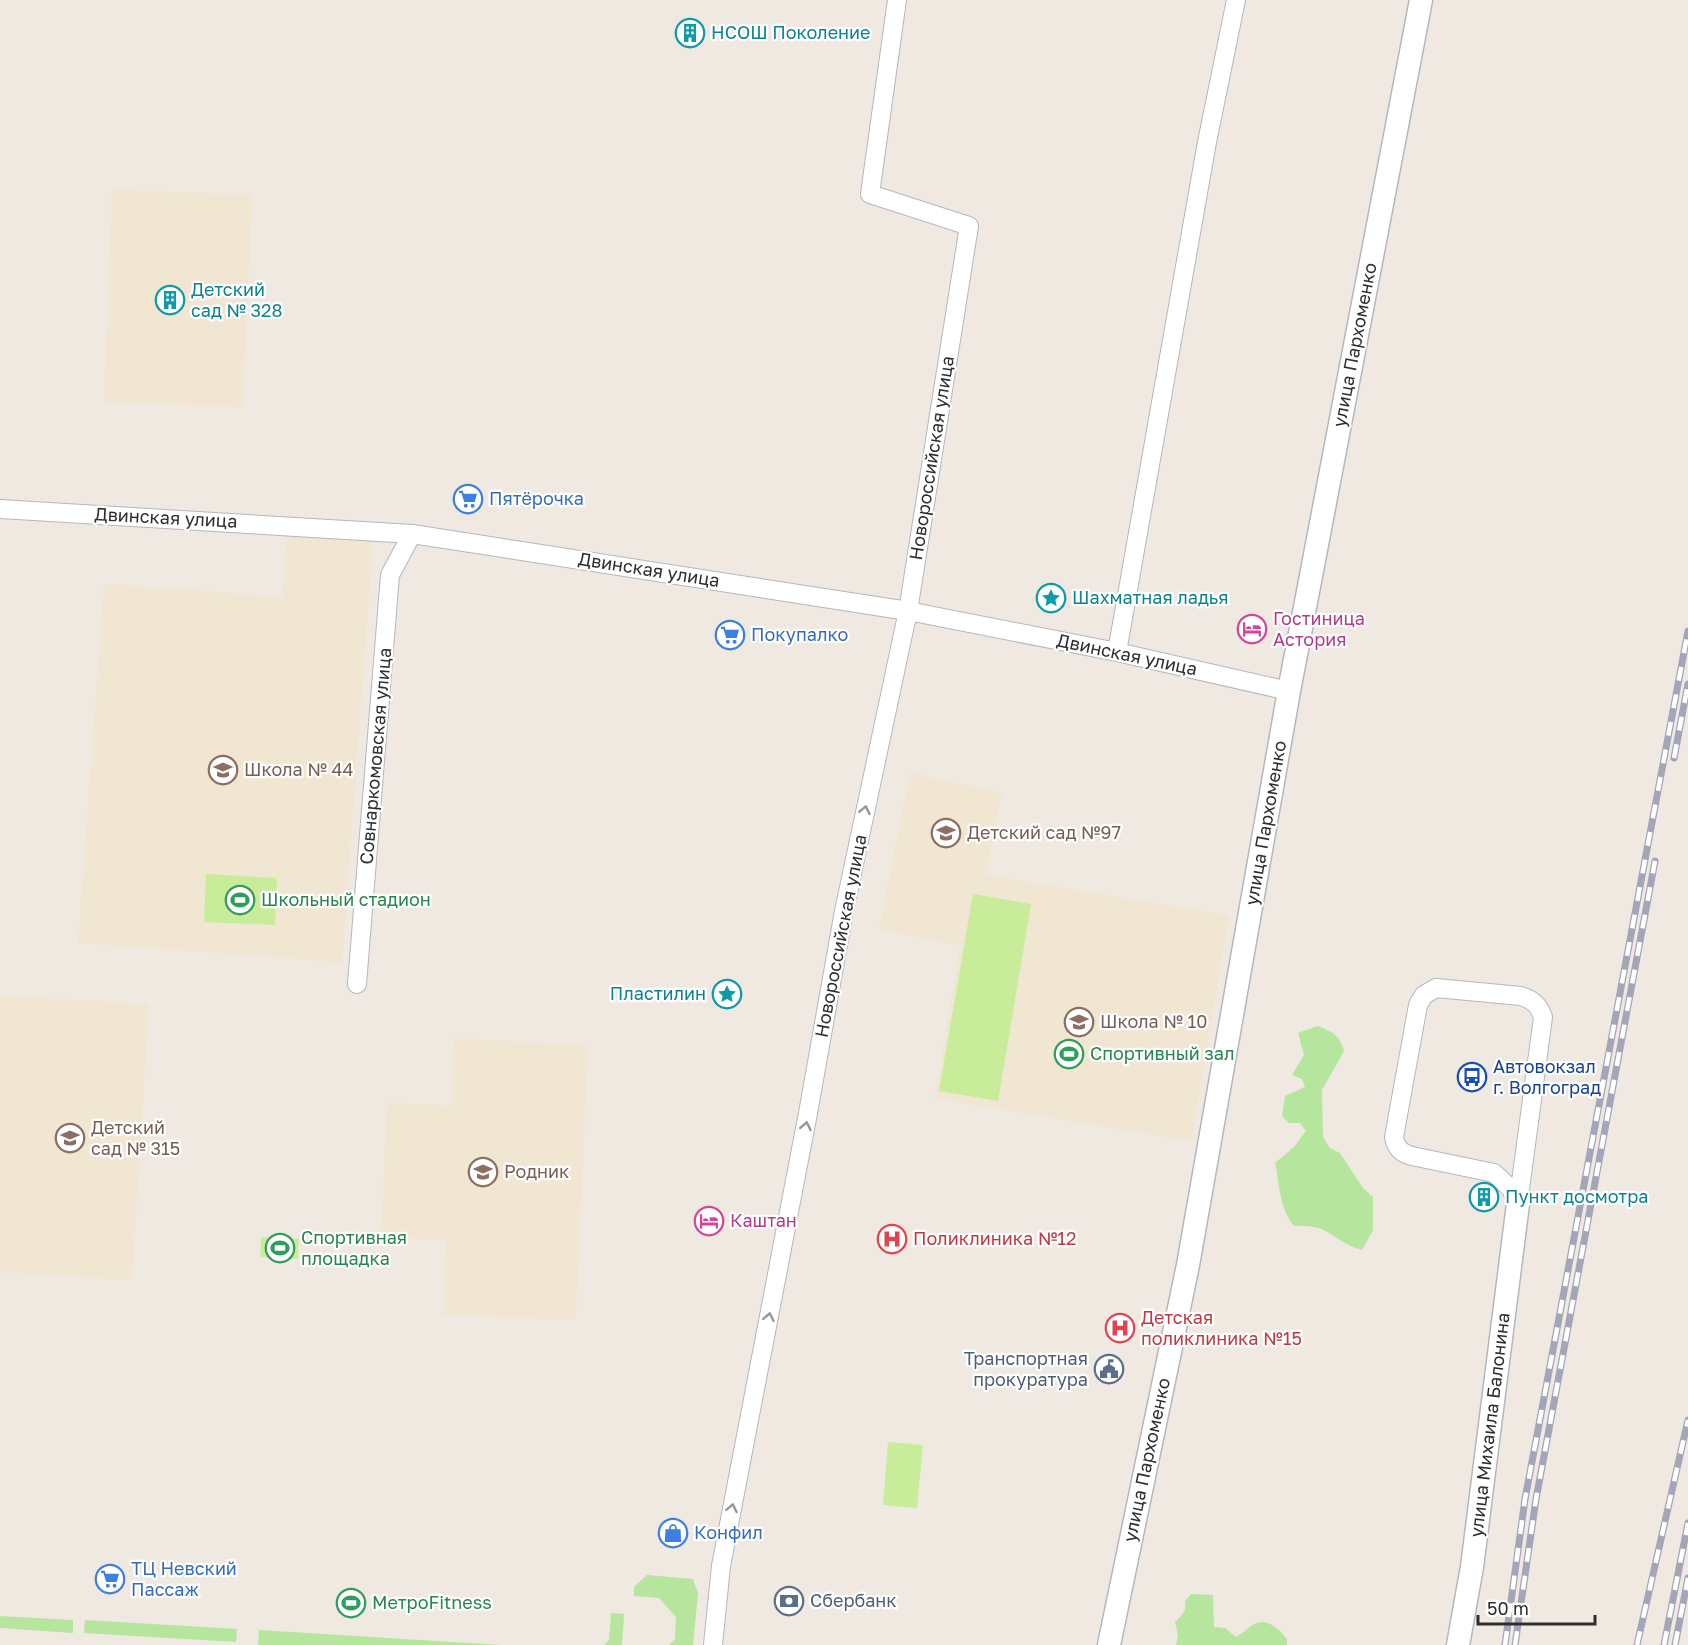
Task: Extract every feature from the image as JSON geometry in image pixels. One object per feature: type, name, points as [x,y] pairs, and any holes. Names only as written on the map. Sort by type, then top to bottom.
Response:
[{"type":"street","name":"Новороссийская улица","points":[[713,1645],[722,1566],[844,911],[908,611],[969,226],[870,194],[897,0]]},
{"type":"street","points":[[1118,652],[1207,142],[1236,0]]},
{"type":"street","name":"улица Пархоменко","points":[[1109,1645],[1188,1265],[1289,690],[1421,0]]},
{"type":"street","name":"Двинская улица","points":[[0,509],[412,534],[908,611],[1118,652],[1289,690]]},
{"type":"street","name":"Совнаркомовская улица","points":[[357,984],[390,574],[412,534]]},
{"type":"street","points":[[1436,987],[1521,996],[1530,999],[1540,1008],[1543,1017],[1518,1204],[1511,1189],[1494,1173],[1412,1156],[1403,1153],[1396,1146],[1394,1137],[1418,1005],[1424,995],[1436,987]]},
{"type":"street","name":"улица Михаила Балонина","points":[[1458,1645],[1472,1567],[1518,1204]]},
{"type":"shaded area","points":[[112,190],[252,195],[243,407],[104,402]]},
{"type":"shaded area","name":"Школа № 44","points":[[287,535],[373,541],[342,962],[78,943],[104,584],[282,597]]},
{"type":"shaded area","name":"Школа № 10","points":[[910,773],[1002,793],[986,875],[1229,916],[1191,1141],[935,1098],[960,946],[879,929]]},
{"type":"shaded area","name":"Детский сад № 315","points":[[0,996],[149,1004],[132,1280],[0,1272]]},
{"type":"shaded area","name":"Родник","points":[[454,1039],[588,1045],[576,1320],[443,1315],[446,1240],[381,1237],[387,1103],[451,1106]]},
{"type":"green space","name":"Школьный стадион","points":[[206,874],[277,878],[275,925],[204,922]]},
{"type":"green space","points":[[973,894],[1031,904],[998,1101],[939,1091]]},
{"type":"green space","points":[[1318,1026],[1335,1035],[1344,1051],[1322,1090],[1323,1137],[1330,1148],[1340,1153],[1363,1188],[1373,1197],[1373,1230],[1362,1250],[1324,1230],[1294,1226],[1285,1211],[1281,1196],[1275,1163],[1294,1147],[1306,1131],[1300,1123],[1289,1123],[1282,1116],[1285,1096],[1305,1087],[1302,1079],[1292,1075],[1304,1055],[1298,1033]]},
{"type":"green space","name":"Спортивная площадка","points":[[261,1237],[299,1239],[298,1259],[260,1257]]},
{"type":"green space","points":[[888,1442],[923,1445],[917,1508],[883,1505]]},
{"type":"green space","points":[[647,1575],[693,1579],[698,1593],[693,1645],[669,1645],[675,1639],[676,1617],[659,1598],[634,1596],[634,1587]]},
{"type":"green space","points":[[1191,1594],[1213,1595],[1214,1627],[1225,1628],[1236,1637],[1256,1623],[1266,1623],[1284,1635],[1287,1645],[1176,1645],[1178,1635],[1175,1622],[1183,1613],[1185,1601]]},
{"type":"green space","points":[[611,1613],[624,1614],[622,1645],[604,1645],[609,1640]]},
{"type":"green space","points":[[0,1616],[73,1620],[73,1633],[0,1628]]},
{"type":"green space","points":[[85,1620],[237,1629],[236,1642],[84,1633]]},
{"type":"green space","points":[[259,1630],[501,1645],[258,1645]]},
{"type":"railway","points":[[1505,1645],[1525,1499],[1688,631]]},
{"type":"railway","points":[[1674,758],[1688,684]]},
{"type":"railway","points":[[1515,1645],[1536,1499],[1655,861]]},
{"type":"railway","points":[[1637,1645],[1688,1420]]},
{"type":"railway","points":[[1664,1645],[1688,1523]]},
{"type":"railway","points":[[1675,1645],[1688,1578]]},
{"type":"place","name":"НСОШ Поколение","points":[[690,33]]},
{"type":"place","name":"Детский сад № 328","points":[[170,300]]},
{"type":"place","name":"Пятёрочка","points":[[468,499]]},
{"type":"place","name":"Шахматная ладья","points":[[1051,598]]},
{"type":"place","name":"Гостиница Астория","points":[[1252,629]]},
{"type":"place","name":"Покупалко","points":[[730,635]]},
{"type":"place","name":"Школа № 44","points":[[223,770]]},
{"type":"place","name":"Детский сад №97","points":[[946,833]]},
{"type":"place","name":"Школьный стадион","points":[[240,900]]},
{"type":"place","name":"Пластилин","points":[[727,994]]},
{"type":"place","name":"Школа № 10","points":[[1079,1022]]},
{"type":"place","name":"Спортивный зал","points":[[1069,1054]]},
{"type":"place","name":"Автовокзал г. Волгоград","points":[[1472,1077]]},
{"type":"place","name":"Детский сад № 315","points":[[70,1138]]},
{"type":"place","name":"Родник","points":[[483,1172]]},
{"type":"place","name":"Пункт досмотра","points":[[1484,1197]]},
{"type":"place","name":"Каштан","points":[[709,1221]]},
{"type":"place","name":"Поликлиника №12","points":[[892,1239]]},
{"type":"place","name":"Спортивная площадка","points":[[280,1248]]},
{"type":"place","name":"Детская поликлиника №15","points":[[1120,1328]]},
{"type":"place","name":"Транспортная прокуратура","points":[[1109,1369]]},
{"type":"place","name":"Конфил","points":[[673,1533]]},
{"type":"place","name":"ТЦ Невский Пассаж","points":[[110,1579]]},
{"type":"place","name":"Сбербанк","points":[[789,1601]]},
{"type":"place","name":"МетроFitness","points":[[351,1603]]}]
